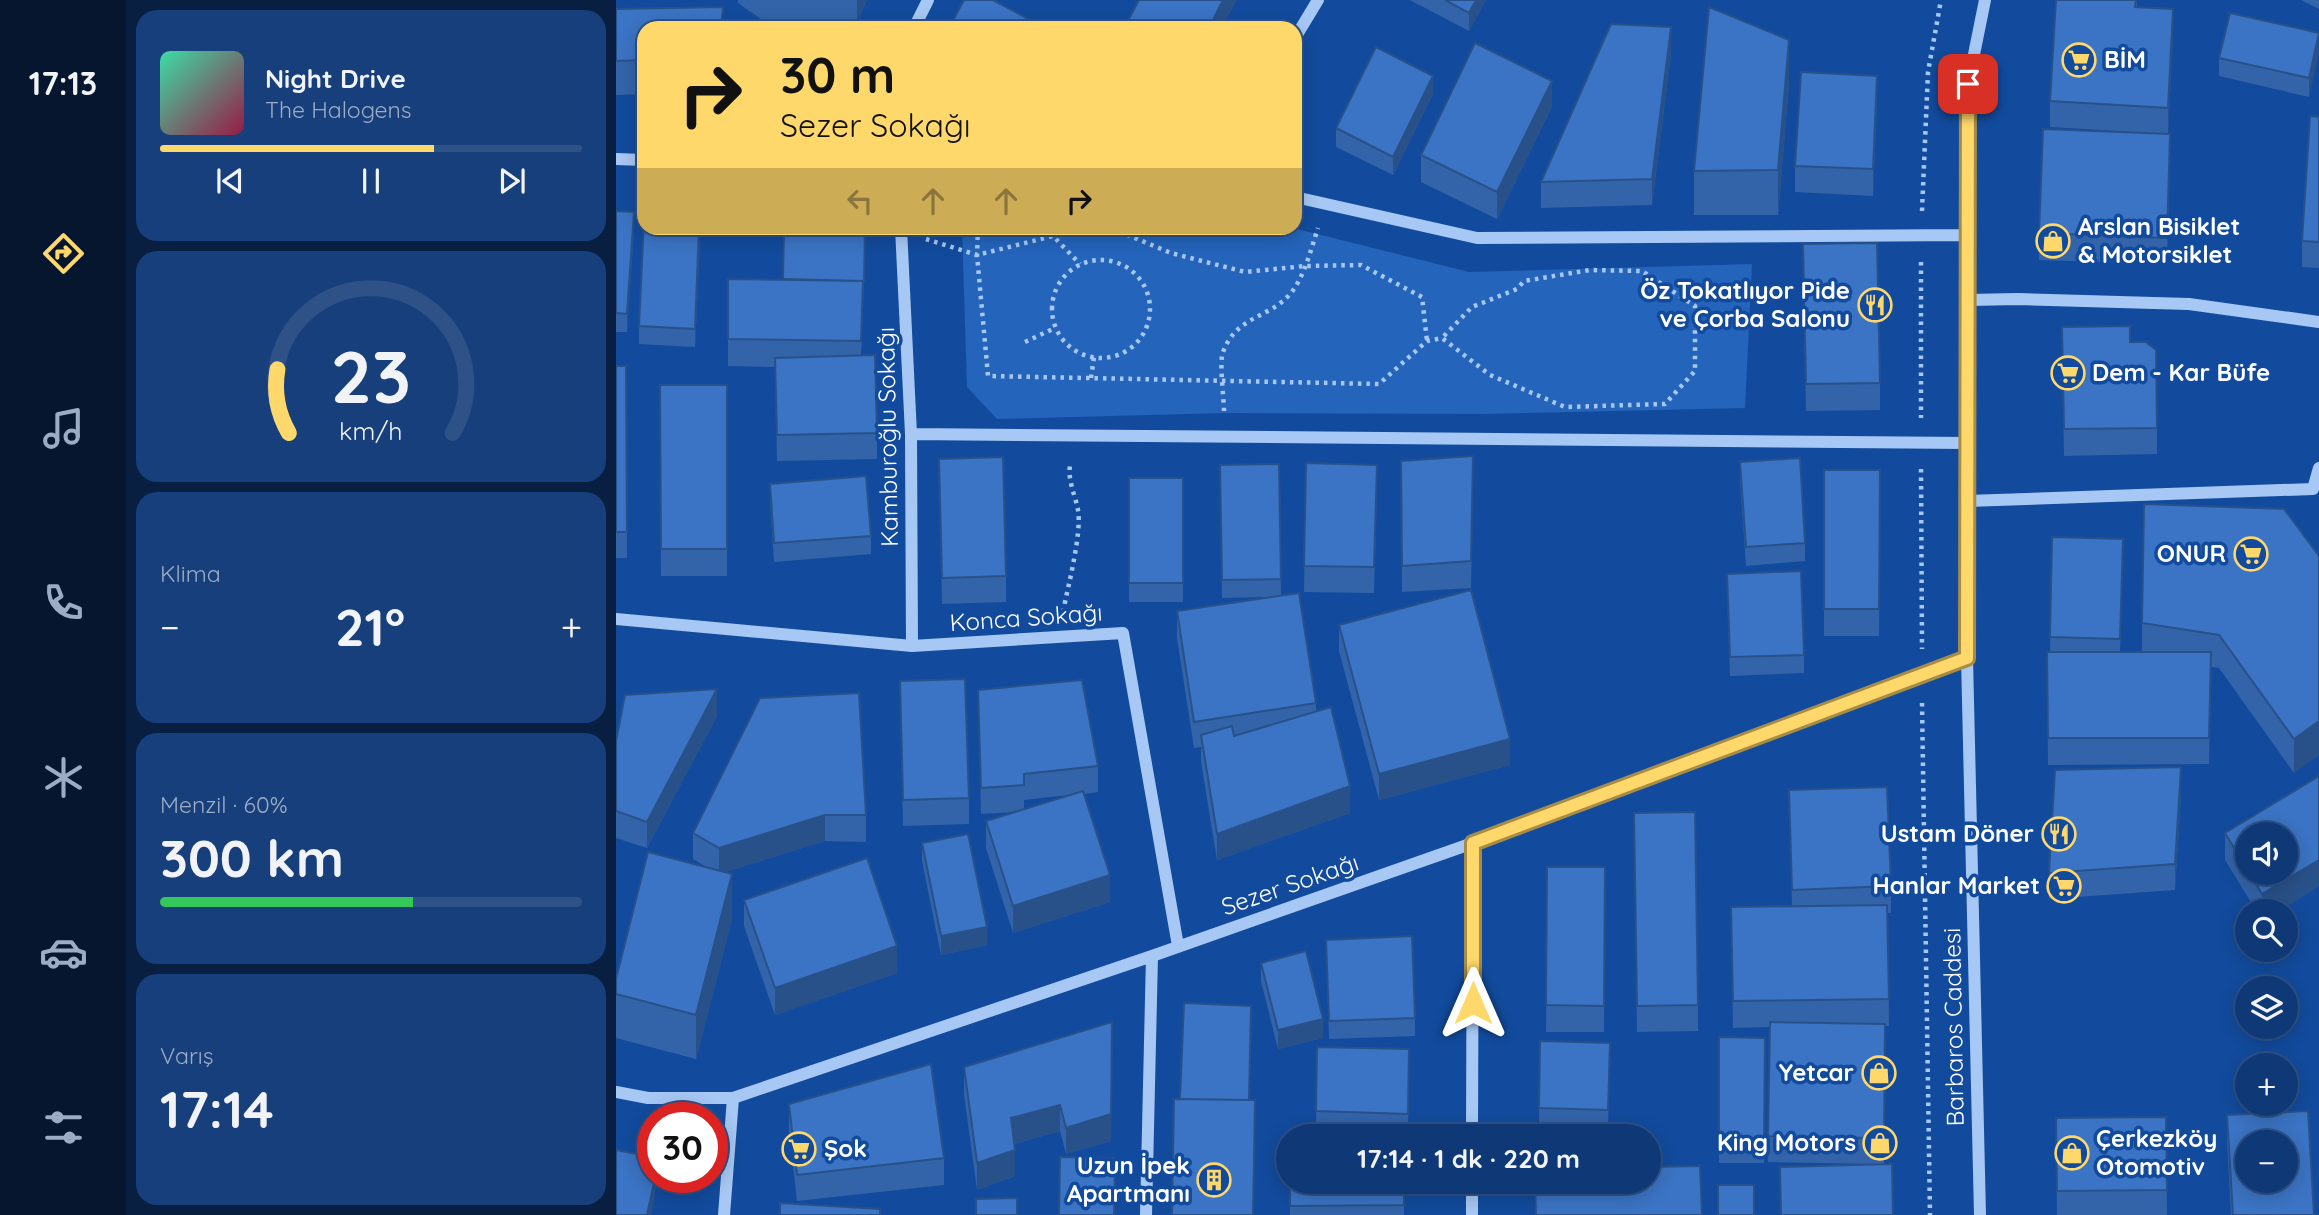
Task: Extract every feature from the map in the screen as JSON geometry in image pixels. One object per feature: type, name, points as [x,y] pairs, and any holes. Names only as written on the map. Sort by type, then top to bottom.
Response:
[{"type":"street","points":[[918,21],[928,0]]},
{"type":"street","points":[[1302,26],[1318,0]]},
{"type":"street","name":"Barbaros Caddesi","points":[[1980,1215],[1967,658],[1967,235],[1968,84],[1984,0]]},
{"type":"street","points":[[616,159],[637,160]]},
{"type":"street","points":[[1302,199],[1477,239],[1967,235]]},
{"type":"street","name":"Kamburoğlu Sokağı","points":[[901,235],[911,434],[912,646]]},
{"type":"street","points":[[1968,300],[2189,304],[2319,322]]},
{"type":"street","points":[[911,434],[1968,443]]},
{"type":"street","points":[[1967,501],[2316,493],[2319,468]]},
{"type":"street","name":"Konca Sokağı","points":[[616,619],[912,646],[1122,633],[1178,946]]},
{"type":"street","name":"Sezer Sokağı","points":[[616,1093],[648,1098],[733,1098],[1152,956],[1473,843],[1967,658]]},
{"type":"street","points":[[1472,1124],[1473,843]]},
{"type":"street","points":[[1146,1215],[1152,956]]},
{"type":"street","points":[[724,1215],[733,1098]]},
{"type":"street","points":[[1472,1194],[1472,1215]]},
{"type":"path","points":[[1930,1215],[1922,675],[1921,235],[1928,72],[1941,0]]},
{"type":"path","points":[[1225,436],[1222,354],[1238,327],[1268,311],[1290,294],[1305,266],[1321,218]]},
{"type":"path","points":[[978,235],[977,255],[988,376],[1379,384],[1427,341],[1442,338],[1472,307],[1517,289],[1524,281],[1590,270],[1642,271],[1695,306],[1695,371],[1665,404],[1565,407],[1490,375],[1442,338]]},
{"type":"path","points":[[1128,235],[1171,253],[1245,272],[1305,266],[1362,265],[1422,297],[1427,341]]},
{"type":"path","points":[[925,238],[977,255],[1053,236],[1080,264]]},
{"type":"path","points":[[1097,259],[1123,264],[1137,275],[1149,298],[1150,316],[1139,340],[1117,356],[1094,358],[1074,351],[1061,339],[1055,328],[1051,314],[1056,288],[1066,273],[1080,264],[1097,259]]},
{"type":"path","points":[[1026,342],[1055,328]]},
{"type":"path","points":[[1091,378],[1094,358]]},
{"type":"path","points":[[1065,637],[1062,617],[1074,557],[1078,513],[1069,470],[1082,435]]},
{"type":"shaded area","points":[[1302,230],[1469,272],[1752,264],[1745,408],[1486,414],[1226,413],[997,419],[967,387],[962,235],[1302,235]]},
{"type":"building","points":[[964,0],[993,0],[1032,21],[953,21]]},
{"type":"building","points":[[1139,0],[1223,0],[1212,21],[1128,21]]},
{"type":"building","points":[[1445,0],[1476,0],[1469,13]]},
{"type":"building","points":[[2056,0],[2136,0],[2135,7],[2173,9],[2168,108],[2050,101]]},
{"type":"building","points":[[723,7],[722,21],[637,21],[637,60],[616,61],[616,9]]},
{"type":"building","points":[[1709,7],[1789,40],[1778,170],[1694,171]]},
{"type":"building","points":[[2230,13],[2319,33],[2309,78],[2219,58]]},
{"type":"building","points":[[1611,24],[1671,27],[1652,179],[1541,182]]},
{"type":"building","points":[[1475,43],[1552,81],[1497,192],[1421,155]]},
{"type":"building","points":[[1376,47],[1433,76],[1393,157],[1336,128]]},
{"type":"building","points":[[1801,72],[1877,76],[1873,169],[1795,166]]},
{"type":"building","points":[[2310,116],[2319,117],[2319,242],[2302,241]]},
{"type":"building","points":[[2043,129],[2170,134],[2167,238],[2039,233]]},
{"type":"building","points":[[616,211],[634,212],[627,314],[616,313]]},
{"type":"building","points":[[643,235],[699,235],[695,329],[639,326]]},
{"type":"building","points":[[784,235],[865,235],[864,281],[783,279]]},
{"type":"building","points":[[1877,243],[1880,383],[1806,384],[1803,244]]},
{"type":"building","points":[[728,279],[863,281],[861,341],[728,339]]},
{"type":"building","points":[[2130,326],[2130,342],[2146,342],[2156,350],[2157,428],[2064,429],[2062,327]]},
{"type":"building","points":[[875,355],[877,433],[777,435],[775,358]]},
{"type":"building","points":[[616,366],[626,366],[627,532],[616,532]]},
{"type":"building","points":[[660,385],[727,385],[727,549],[661,549]]},
{"type":"building","points":[[1473,456],[1471,561],[1402,566],[1401,461]]},
{"type":"building","points":[[1003,457],[1006,576],[942,578],[939,459]]},
{"type":"building","points":[[1800,458],[1805,543],[1746,547],[1740,462]]},
{"type":"building","points":[[1306,463],[1377,465],[1374,567],[1304,566]]},
{"type":"building","points":[[1279,464],[1281,579],[1222,580],[1220,465]]},
{"type":"building","points":[[1824,470],[1880,470],[1879,609],[1824,609]]},
{"type":"building","points":[[866,476],[871,536],[774,543],[770,484]]},
{"type":"building","points":[[1129,478],[1183,478],[1183,583],[1129,583]]},
{"type":"building","points":[[2144,504],[2284,509],[2319,556],[2319,721],[2294,739],[2219,635],[2142,623]]},
{"type":"building","points":[[2052,537],[2123,539],[2120,639],[2050,637]]},
{"type":"building","points":[[1801,571],[1804,655],[1730,657],[1727,574]]},
{"type":"building","points":[[1471,590],[1510,739],[1379,774],[1339,625]]},
{"type":"building","points":[[1299,593],[1316,703],[1194,722],[1177,611]]},
{"type":"building","points":[[2047,652],[2211,652],[2209,738],[2048,738]]},
{"type":"building","points":[[965,679],[969,798],[903,800],[900,681]]},
{"type":"building","points":[[1082,680],[1098,766],[1024,774],[1024,785],[981,788],[978,690]]},
{"type":"building","points":[[717,689],[647,822],[616,811],[616,741],[625,695]]},
{"type":"building","points":[[859,693],[866,815],[825,815],[719,848],[693,833],[760,698]]},
{"type":"building","points":[[1331,707],[1350,786],[1217,834],[1201,735],[1232,726],[1234,736]]},
{"type":"building","points":[[2181,767],[2175,864],[2049,873],[2055,770]]},
{"type":"building","points":[[2319,776],[2319,860],[2298,873],[2298,822],[2243,822]]},
{"type":"building","points":[[1887,787],[1891,886],[1792,890],[1789,790]]},
{"type":"building","points":[[1083,791],[1110,875],[1013,906],[986,821]]},
{"type":"building","points":[[1695,812],[1698,1005],[1637,1006],[1634,813]]},
{"type":"building","points":[[2235,827],[2235,849],[2225,833]]},
{"type":"building","points":[[968,834],[987,927],[941,936],[922,843]]},
{"type":"building","points":[[648,852],[732,874],[696,1015],[616,994],[616,979]]},
{"type":"building","points":[[867,858],[897,946],[775,988],[744,900]]},
{"type":"building","points":[[1547,867],[1605,867],[1604,1006],[1546,1005]]},
{"type":"building","points":[[2256,885],[2277,885],[2262,894]]},
{"type":"building","points":[[1887,905],[1889,999],[1733,1001],[1731,907]]},
{"type":"building","points":[[1412,936],[1415,1018],[1329,1021],[1326,940]]},
{"type":"building","points":[[1306,951],[1323,1019],[1278,1030],[1261,963]]},
{"type":"building","points":[[1184,1003],[1251,1006],[1249,1100],[1180,1099]]},
{"type":"building","points":[[1112,1022],[1111,1114],[1066,1128],[1060,1105],[1011,1118],[1015,1150],[977,1163],[964,1067]]},
{"type":"building","points":[[1770,1022],[1885,1024],[1884,1138],[1768,1136]]},
{"type":"building","points":[[1719,1037],[1765,1038],[1764,1145],[1719,1145]]},
{"type":"building","points":[[1540,1041],[1610,1043],[1608,1110],[1539,1108]]},
{"type":"building","points":[[1317,1047],[1409,1049],[1408,1114],[1316,1111]]},
{"type":"building","points":[[931,1064],[944,1158],[797,1175],[789,1104]]},
{"type":"building","name":"Uzun İpek Apartmanı","points":[[1174,1099],[1255,1100],[1253,1215],[1172,1215]]},
{"type":"building","points":[[2298,1111],[2308,1111],[2314,1215],[2233,1215],[2227,1115],[2298,1116]]},
{"type":"building","points":[[2166,1117],[2167,1190],[2057,1191],[2056,1118]]},
{"type":"building","points":[[616,1150],[637,1154],[637,1193],[652,1193],[647,1215],[616,1215]]},
{"type":"building","points":[[1060,1157],[1115,1158],[1114,1215],[1059,1215]]},
{"type":"building","points":[[1892,1164],[1893,1215],[1781,1215],[1780,1167]]},
{"type":"building","points":[[1700,1166],[1702,1215],[1536,1215],[1535,1194],[1661,1194],[1661,1167]]},
{"type":"building","points":[[1718,1185],[1754,1185],[1754,1215],[1718,1215]]},
{"type":"building","points":[[1290,1194],[1404,1194],[1404,1205],[1290,1206]]},
{"type":"building","points":[[1017,1198],[1017,1215],[976,1215],[976,1199]]},
{"type":"building","points":[[780,1203],[880,1209],[880,1215],[780,1215]]},
{"type":"place","name":"BİM","points":[[2079,60]]},
{"type":"place","name":"Arslan Bisiklet & Motorsiklet","points":[[2053,241]]},
{"type":"place","name":"Öz Tokatlıyor Pide ve Çorba Salonu","points":[[1875,305]]},
{"type":"place","name":"Dem - Kar Büfe","points":[[2068,373]]},
{"type":"place","name":"ONUR","points":[[2251,554]]},
{"type":"place","name":"Ustam Döner","points":[[2059,834]]},
{"type":"place","name":"Hanlar Market","points":[[2064,886]]},
{"type":"place","name":"Yetcar","points":[[1879,1073]]},
{"type":"place","name":"King Motors","points":[[1880,1143]]},
{"type":"place","name":"Şok","points":[[799,1149]]},
{"type":"place","name":"Çerkezköy Otomotiv","points":[[2072,1153]]},
{"type":"place","name":"Uzun İpek Apartmanı","points":[[1214,1180]]},
{"type":"route","points":[[1473,1003],[1473,843],[1967,658],[1968,84]]}]
